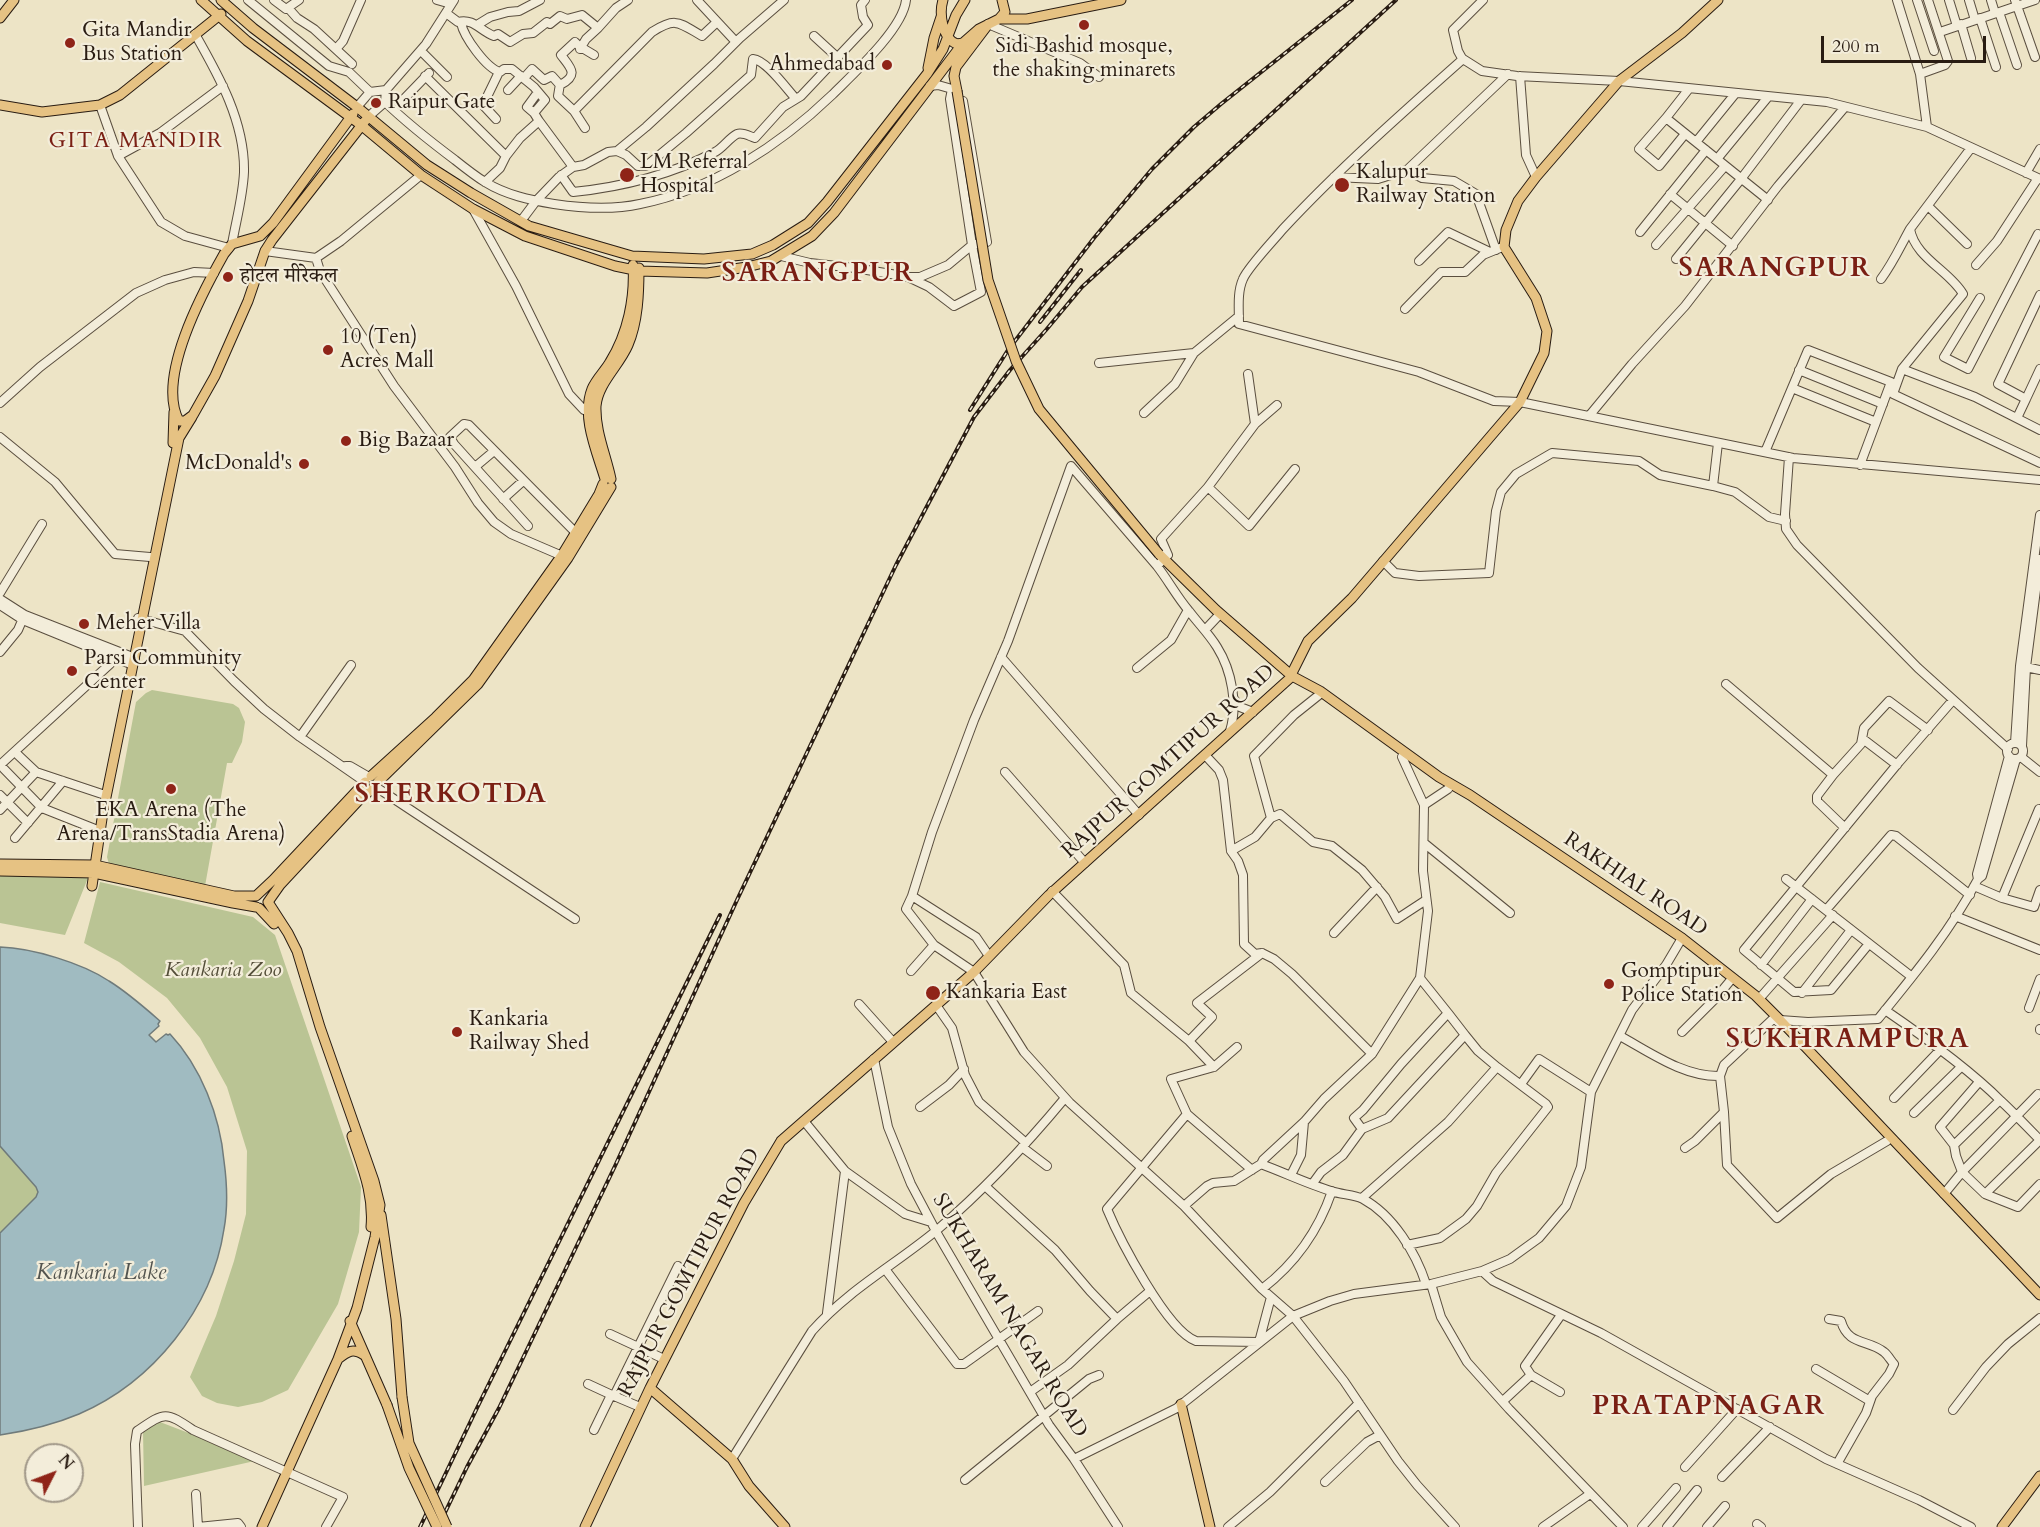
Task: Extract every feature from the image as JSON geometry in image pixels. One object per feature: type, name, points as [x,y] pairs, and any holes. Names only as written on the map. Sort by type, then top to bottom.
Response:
[{"type":"main road","points":[[0,18],[14,0]]},
{"type":"main road","points":[[201,0],[247,41],[361,125],[421,176],[472,209],[525,236],[636,270],[707,273],[771,261],[812,236],[834,213],[930,86],[952,69],[988,24]]},
{"type":"main road","points":[[943,0],[942,17],[949,37],[953,43],[963,43]]},
{"type":"main road","points":[[0,105],[42,112],[100,105],[120,95],[218,17],[224,4],[357,107],[427,165],[529,226],[635,256],[704,259],[752,254],[791,235],[808,223],[827,202],[927,74],[943,49],[956,15],[965,0]]},
{"type":"main road","points":[[999,19],[1005,12],[1002,0]]},
{"type":"main road","points":[[952,69],[963,43],[969,36],[999,19],[1027,19],[1121,0]]},
{"type":"main road","points":[[1497,249],[1518,201],[1619,81],[1682,33],[1718,0]]},
{"type":"main road","points":[[1027,8],[1027,19]]},
{"type":"main road","points":[[927,74],[934,38],[942,17]]},
{"type":"main road","name":"RAKHIAL ROAD","points":[[943,49],[952,69],[988,280],[1016,361],[1039,409],[1160,560],[1290,677],[1319,695],[1432,780],[1468,799],[1681,939],[1777,1021],[2040,1295]]},
{"type":"main road","points":[[92,869],[175,436],[173,378],[184,339],[214,273],[231,246],[260,236],[284,210],[357,107]]},
{"type":"main road","points":[[140,618],[179,438],[215,376],[236,331],[265,251],[369,117]]},
{"type":"main road","points":[[249,240],[265,251]]},
{"type":"main road","name":"RAJPUR GOMTIPUR ROAD","points":[[585,1527],[664,1359],[744,1203],[781,1141],[974,972],[1053,891],[1290,677],[1308,641],[1352,598],[1520,402],[1544,353],[1547,331],[1536,298],[1497,249]]},
{"type":"main road","points":[[447,1527],[409,1443],[402,1397],[396,1319],[380,1205],[305,986],[283,936],[254,902],[256,896],[372,782],[466,691],[478,684],[565,557],[608,482],[590,428],[599,392],[628,345],[635,322],[639,294],[635,256]]},
{"type":"main road","points":[[174,411],[179,421],[185,421],[193,415]]},
{"type":"main road","points":[[565,557],[576,533],[608,482]]},
{"type":"main road","points":[[92,886],[95,829],[132,661]]},
{"type":"main road","name":"RAKHIAL ROAD","points":[[1290,677],[1320,691],[1439,777],[1470,795],[1681,939],[1759,999],[1887,1141],[2040,1301]]},
{"type":"main road","points":[[0,871],[92,869],[233,903],[264,908],[280,885],[360,799],[372,782]]},
{"type":"main road","points":[[0,864],[92,869],[234,896],[264,895],[297,951],[305,986]]},
{"type":"main road","points":[[372,1187],[374,1226],[384,1238]]},
{"type":"main road","points":[[256,1527],[338,1359],[380,1205]]},
{"type":"main road","points":[[350,1319],[387,1405],[409,1468],[437,1527]]},
{"type":"main road","points":[[262,1527],[350,1319]]},
{"type":"main road","points":[[338,1359],[352,1350],[364,1355]]},
{"type":"main road","points":[[650,1388],[732,1459],[749,1486],[785,1527]]},
{"type":"main road","points":[[1181,1404],[1208,1525]]},
{"type":"main road","points":[[2002,1527],[2040,1476]]},
{"type":"main road","points":[[2008,1527],[2040,1482]]},
{"type":"street","points":[[248,0],[329,66],[349,72],[370,92]]},
{"type":"street","points":[[274,0],[314,29],[352,64]]},
{"type":"street","points":[[289,9],[298,0]]},
{"type":"street","points":[[336,49],[343,41],[361,0]]},
{"type":"street","points":[[369,117],[385,102],[386,90],[421,51],[453,2],[437,0]]},
{"type":"street","points":[[477,25],[490,17],[519,11],[540,0]]},
{"type":"street","points":[[581,48],[586,39],[616,8],[628,0]]},
{"type":"street","points":[[697,0],[736,42]]},
{"type":"street","points":[[521,221],[536,201],[561,175],[573,167],[584,165],[608,152],[617,150],[784,0]]},
{"type":"street","points":[[561,175],[573,192],[650,179],[718,150],[738,134],[743,133],[755,138],[778,111],[801,96],[868,25],[863,17],[861,4],[866,0]]},
{"type":"street","points":[[385,102],[415,131],[485,182],[520,198],[577,208],[640,205],[692,188],[719,176],[766,149],[811,115],[852,77],[882,42],[905,11],[906,0]]},
{"type":"street","points":[[1483,0],[1453,30],[1458,51],[1463,60],[1482,71],[1520,76],[1619,81],[1688,90],[1827,102],[1927,127],[2039,179],[1997,241],[1976,265]]},
{"type":"street","points":[[1898,0],[1920,74],[1927,127]]},
{"type":"street","points":[[1917,0],[1934,51]]},
{"type":"street","points":[[1920,74],[1947,64],[1948,59],[1928,0]]},
{"type":"street","points":[[1949,0],[1971,58]]},
{"type":"street","points":[[1969,0],[1996,67]]},
{"type":"street","points":[[1991,0],[2017,65]]},
{"type":"street","points":[[1940,32],[1997,13],[2016,3],[2036,0],[2040,7]]},
{"type":"street","points":[[2016,3],[2035,57]]},
{"type":"street","points":[[446,13],[461,23],[469,40],[482,58],[493,70],[499,72]]},
{"type":"street","points":[[461,23],[466,20],[487,33],[494,36],[498,34],[510,42],[523,34],[533,33],[547,22],[550,24],[560,16],[567,19],[582,15],[598,28]]},
{"type":"street","points":[[573,111],[652,32],[668,22],[679,23],[702,36],[717,22]]},
{"type":"street","points":[[988,24],[1080,63],[1100,77]]},
{"type":"street","points":[[100,105],[118,156],[160,222],[185,236],[231,246],[244,171],[240,140],[231,104],[195,34]]},
{"type":"street","points":[[814,36],[838,58]]},
{"type":"street","points":[[560,84],[564,84],[572,75],[570,65],[561,55],[575,42],[580,49],[594,55]]},
{"type":"street","points":[[421,51],[447,77]]},
{"type":"street","points":[[617,150],[638,166],[646,166],[686,134],[751,75],[753,59],[765,65],[796,99]]},
{"type":"street","points":[[1463,60],[1384,129],[1275,238],[1243,278],[1239,294],[1239,324],[1419,372],[1494,401],[1520,402],[1789,457],[2040,480]]},
{"type":"street","points":[[496,119],[483,105],[499,72],[512,69],[545,100],[534,113],[573,167]]},
{"type":"street","points":[[508,90],[532,69],[544,80],[552,76],[560,84]]},
{"type":"street","points":[[781,256],[810,263],[920,277],[955,260],[972,245],[987,242],[952,69]]},
{"type":"street","points":[[1334,177],[1378,179],[1407,170],[1508,74]]},
{"type":"street","points":[[401,102],[427,75],[506,156]]},
{"type":"street","points":[[1520,76],[1526,155],[1536,177]]},
{"type":"street","points":[[560,84],[558,96],[585,128]]},
{"type":"street","points":[[909,277],[929,287],[954,306],[981,292],[950,99],[954,90],[938,85],[930,86]]},
{"type":"street","points":[[118,156],[160,133],[223,86]]},
{"type":"street","points":[[357,107],[370,92],[386,90]]},
{"type":"street","points":[[1685,134],[1659,166],[1639,149],[1688,90]]},
{"type":"street","points":[[1696,142],[1735,94]]},
{"type":"street","points":[[1717,159],[1767,97]]},
{"type":"street","points":[[1676,259],[1801,100]]},
{"type":"street","points":[[1589,416],[1685,306],[1845,107]]},
{"type":"street","points":[[1666,118],[1768,200]]},
{"type":"street","points":[[485,182],[500,168],[520,138],[539,121]]},
{"type":"street","points":[[1881,279],[1894,262],[1895,254],[1910,230],[1971,148]]},
{"type":"street","points":[[2026,173],[2040,149]]},
{"type":"street","points":[[1640,232],[1706,150]]},
{"type":"street","points":[[1656,245],[1725,166]]},
{"type":"street","points":[[1407,170],[1422,178],[1454,182],[1476,194],[1497,249]]},
{"type":"street","points":[[265,251],[315,258],[341,242],[421,176]]},
{"type":"street","points":[[1670,194],[1733,246]]},
{"type":"street","points":[[1928,206],[1967,244]]},
{"type":"street","points":[[472,209],[516,286],[569,394],[578,405],[593,411]]},
{"type":"street","points":[[235,226],[249,240]]},
{"type":"street","points":[[1860,465],[1883,404],[1902,369],[1964,294],[1959,286],[1930,261],[1911,236],[1910,230]]},
{"type":"street","points":[[1419,261],[1448,232],[1497,249]]},
{"type":"street","points":[[1980,298],[1944,357],[1968,369],[2038,234],[2040,235]]},
{"type":"street","points":[[1404,309],[1441,272],[1465,272],[1483,255],[1497,249]]},
{"type":"street","points":[[315,258],[320,271],[394,386],[455,467],[478,504],[494,522],[511,534],[565,557]]},
{"type":"street","points":[[0,403],[40,367],[136,293],[165,280],[194,272],[214,273]]},
{"type":"street","points":[[2026,399],[1998,384],[2040,295]]},
{"type":"street","points":[[1144,413],[1175,384],[1194,353],[1239,316]]},
{"type":"street","points":[[1765,452],[1808,350],[1891,382],[1890,393]]},
{"type":"street","points":[[1099,363],[1194,353]]},
{"type":"street","points":[[1902,369],[1975,397],[2040,429]]},
{"type":"street","points":[[2017,418],[2040,369]]},
{"type":"street","points":[[1799,370],[1883,404]]},
{"type":"street","points":[[1248,375],[1255,424]]},
{"type":"street","points":[[1792,388],[1876,422]]},
{"type":"street","points":[[1890,393],[2040,464]]},
{"type":"street","points":[[1160,560],[1168,554],[1161,540],[1208,486],[1255,424],[1277,405]]},
{"type":"street","points":[[528,526],[454,444],[450,437],[464,424],[469,426],[576,533]]},
{"type":"street","points":[[0,437],[55,482],[115,554],[150,557]]},
{"type":"street","points":[[1713,486],[1718,442]]},
{"type":"street","points":[[475,468],[494,451]]},
{"type":"street","points":[[1383,561],[1395,573],[1419,576],[1489,573],[1496,511],[1501,492],[1516,474],[1552,453],[1639,461],[1660,475],[1735,492],[1769,517],[1786,521]]},
{"type":"street","points":[[1789,457],[1786,529],[1797,545],[1918,668],[2013,755],[2040,772]]},
{"type":"street","points":[[1230,733],[1234,712],[1233,698],[1227,667],[1218,648],[1188,610],[1160,560],[1071,466],[1001,657],[974,720],[932,832],[906,909],[934,945],[974,972],[1024,1052],[1065,1098],[1184,1206],[1262,1289],[1293,1316],[1417,1485],[1455,1527]]},
{"type":"street","points":[[1208,486],[1249,526],[1295,469]]},
{"type":"street","points":[[503,499],[523,481]]},
{"type":"street","points":[[1887,1141],[1831,1174],[1777,1218],[1727,1165],[1725,1112],[1720,1076],[1724,1065],[1777,1021],[1878,1019],[1912,977],[1982,876],[2013,755],[2018,744],[2023,667],[2040,515]]},
{"type":"street","points":[[0,592],[42,524]]},
{"type":"street","points":[[2023,667],[2040,561]]},
{"type":"street","points":[[0,599],[24,617],[132,661]]},
{"type":"street","points":[[0,605],[114,658],[132,661]]},
{"type":"street","points":[[1137,668],[1171,640],[1188,610]]},
{"type":"street","points":[[1205,630],[1220,614]]},
{"type":"street","points":[[0,652],[24,617]]},
{"type":"street","points":[[140,618],[185,631],[264,709],[300,737],[344,766],[350,766],[575,919]]},
{"type":"street","points":[[1001,657],[1139,815]]},
{"type":"street","points":[[95,829],[42,808],[2,767],[114,658]]},
{"type":"street","points":[[300,737],[351,665]]},
{"type":"street","points":[[2023,667],[2040,670]]},
{"type":"street","points":[[1726,684],[1833,775]]},
{"type":"street","points":[[1271,818],[1254,756],[1294,715],[1319,695]]},
{"type":"street","points":[[1233,698],[1240,706],[1253,712]]},
{"type":"street","points":[[1868,945],[1831,990],[1802,993],[1794,992],[1744,950],[1953,700]]},
{"type":"street","points":[[1845,828],[1817,801],[1817,796],[1857,748],[1863,739],[1864,728],[1889,701],[1928,730]]},
{"type":"street","points":[[1863,739],[1897,765]]},
{"type":"street","points":[[2013,755],[2023,752],[2018,744]]},
{"type":"street","points":[[18,755],[36,772],[102,794]]},
{"type":"street","points":[[1205,755],[1219,770],[1223,780],[1231,850],[1243,875],[1244,944],[1255,954],[1262,953],[1274,959],[1292,974],[1372,1054]]},
{"type":"street","points":[[1184,1206],[1207,1185],[1234,1181],[1262,1164],[1263,1160],[1304,1122],[1324,1099],[1372,1054],[1420,978],[1428,911],[1424,805],[1402,758]]},
{"type":"street","points":[[0,810],[36,772]]},
{"type":"street","points":[[1005,772],[1085,863]]},
{"type":"street","points":[[15,838],[63,781]]},
{"type":"street","points":[[1424,805],[1448,789]]},
{"type":"street","points":[[0,795],[28,823]]},
{"type":"street","points":[[2002,898],[2039,808]]},
{"type":"street","points":[[1231,850],[1255,837],[1271,818],[1280,814],[1313,842],[1332,846],[1362,870],[1377,887],[1397,919],[1426,900]]},
{"type":"street","points":[[1780,975],[1891,835],[1896,836],[1970,895]]},
{"type":"street","points":[[1424,843],[1510,913]]},
{"type":"street","points":[[1786,879],[1912,977]]},
{"type":"street","points":[[1976,883],[2002,898],[2034,906],[2040,890]]},
{"type":"street","points":[[1334,933],[1377,887]]},
{"type":"street","points":[[1053,891],[1124,965],[1131,993],[1189,1041],[1214,1067]]},
{"type":"street","points":[[912,896],[976,937],[989,956]]},
{"type":"street","points":[[1761,964],[1812,899]]},
{"type":"street","points":[[1955,916],[2040,950]]},
{"type":"street","points":[[1802,993],[1851,930]]},
{"type":"street","name":"SUKHARAM NAGAR ROAD","points":[[874,1059],[888,1127],[911,1184],[935,1231],[1043,1416],[1074,1459],[1181,1404],[1293,1316],[1354,1294],[1428,1284],[1482,1271],[1510,1259],[1539,1238],[1566,1206],[1581,1167],[1591,1092],[1632,1010],[1666,965],[1681,939]]},
{"type":"street","points":[[910,971],[934,945]]},
{"type":"street","points":[[1189,1041],[1212,1017],[1197,1003],[1262,953]]},
{"type":"street","points":[[1407,1245],[1440,1238],[1457,1227],[1477,1206],[1496,1173],[1548,1107],[1478,1051],[1420,978]]},
{"type":"street","points":[[2029,1008],[2040,979]]},
{"type":"street","points":[[1682,1032],[1730,981]]},
{"type":"street","points":[[1759,999],[1774,982]]},
{"type":"street","points":[[859,1004],[893,1042]]},
{"type":"street","points":[[936,1005],[952,1029],[964,1069],[979,1102],[1047,1166]]},
{"type":"street","points":[[1885,1010],[1980,1082],[2040,1140],[1985,1194]]},
{"type":"street","points":[[1362,1129],[1354,1118],[1448,1013]]},
{"type":"street","points":[[1313,1183],[1321,1172],[1343,1155],[1362,1129],[1388,1118],[1465,1035]]},
{"type":"street","points":[[1620,1036],[1673,1065],[1706,1077],[1720,1076]]},
{"type":"street","points":[[1237,1047],[1214,1067],[1171,1079],[1188,1114],[1252,1170]]},
{"type":"street","points":[[1894,1098],[1940,1050]]},
{"type":"street","points":[[1521,1084],[1539,1059],[1591,1092]]},
{"type":"street","points":[[1362,1198],[1448,1122],[1497,1067]]},
{"type":"street","points":[[1914,1113],[1961,1067]]},
{"type":"street","points":[[920,1107],[949,1085],[964,1069]]},
{"type":"street","points":[[1980,1082],[1940,1125],[1954,1145],[1962,1172],[1985,1194],[2018,1207],[2040,1184]]},
{"type":"street","points":[[1944,1194],[1962,1172],[2038,1094]]},
{"type":"street","points":[[732,1459],[812,1331],[827,1314],[935,1231],[985,1186],[1065,1098]]},
{"type":"street","points":[[1954,1145],[2000,1100]]},
{"type":"street","points":[[1685,1148],[1695,1142],[1725,1112]]},
{"type":"street","points":[[1188,1114],[1107,1209],[1150,1291],[1180,1331],[1188,1338],[1196,1341],[1259,1342],[1271,1298]]},
{"type":"street","points":[[804,1121],[845,1171],[905,1214],[931,1222]]},
{"type":"street","points":[[1291,1175],[1301,1155],[1304,1122]]},
{"type":"street","points":[[1262,1164],[1332,1191],[1362,1198],[1393,1225],[1421,1268],[1441,1317],[1467,1362],[1623,1527]]},
{"type":"street","points":[[827,1314],[845,1171]]},
{"type":"street","points":[[985,1186],[1055,1250],[1090,1292],[1117,1319]]},
{"type":"street","points":[[1262,1289],[1278,1277],[1304,1248],[1315,1231],[1332,1191]]},
{"type":"street","points":[[594,1430],[678,1266]]},
{"type":"street","points":[[885,1269],[957,1364],[964,1364],[1038,1311]]},
{"type":"street","points":[[1482,1271],[1493,1281],[1601,1333],[1837,1464],[1919,1500],[1971,1527]]},
{"type":"street","points":[[1030,1392],[1068,1365],[1150,1291]]},
{"type":"street","points":[[1560,1392],[1531,1375],[1525,1366],[1561,1314]]},
{"type":"street","points":[[1953,1410],[1986,1367],[2040,1317]]},
{"type":"street","points":[[1829,1319],[1841,1321],[1843,1328],[1851,1338],[1884,1352],[1894,1364],[1870,1401],[1866,1413],[1837,1464]]},
{"type":"street","points":[[610,1334],[664,1359]]},
{"type":"street","points":[[1816,1370],[1870,1401]]},
{"type":"street","points":[[965,1480],[1089,1379],[1099,1375]]},
{"type":"street","points":[[1503,1401],[1531,1375]]},
{"type":"street","points":[[588,1384],[640,1407]]},
{"type":"street","points":[[1228,1527],[1270,1492],[1359,1403]]},
{"type":"street","points":[[1685,1467],[1737,1409]]},
{"type":"street","points":[[138,1527],[135,1453],[137,1431],[159,1416],[173,1416],[193,1430],[343,1497],[326,1527]]},
{"type":"street","points":[[1722,1477],[1770,1427]]},
{"type":"street","points":[[1325,1482],[1367,1442],[1380,1435]]},
{"type":"street","points":[[1074,1459],[1118,1527]]},
{"type":"street","points":[[1642,1527],[1676,1488]]},
{"type":"street","points":[[1667,1527],[1697,1490]]},
{"type":"street","points":[[196,1494],[198,1527],[238,1523],[241,1527]]},
{"type":"street","points":[[1543,1527],[1590,1494]]},
{"type":"street","points":[[1707,1527],[1725,1506]]},
{"type":"green space","name":"EKA Arena (The Arena/TransStadia Arena)","points":[[152,690],[233,704],[239,708],[245,722],[242,742],[232,763],[227,763],[205,886],[109,864],[107,857],[136,702]]},
{"type":"green space","points":[[90,873],[65,935],[0,923],[0,876]]},
{"type":"green space","name":"Kankaria Zoo","points":[[100,882],[253,917],[275,935],[361,1187],[359,1232],[338,1304],[288,1390],[262,1402],[238,1407],[217,1403],[202,1396],[190,1377],[216,1316],[246,1214],[247,1151],[227,1087],[200,1038],[167,998],[119,962],[84,943]]},
{"type":"green space","points":[[0,1146],[37,1187],[38,1192],[36,1197],[0,1233]]},
{"type":"green space","points":[[160,1422],[259,1460],[144,1486],[143,1431]]},
{"type":"water","name":"Kankaria Lake","points":[[0,947],[41,953],[98,974],[142,1005],[160,1021],[159,1026],[149,1035],[156,1042],[166,1034],[170,1034],[191,1061],[207,1093],[222,1144],[227,1195],[224,1229],[207,1287],[175,1340],[131,1383],[106,1400],[59,1421],[0,1435],[0,1233],[36,1197],[38,1192],[0,1146]]},
{"type":"railway","points":[[970,410],[1008,350],[1094,238],[1152,169],[1221,104],[1352,0]]},
{"type":"railway","points":[[438,1527],[499,1408],[615,1166],[737,900],[896,565],[974,417],[1010,370],[1082,287],[1396,0]]},
{"type":"railway","points":[[1040,322],[1081,270]]},
{"type":"railway","points":[[420,1527],[720,915]]},
{"type":"place","name":"Sidi Bashid mosque, the shaking minarets","points":[[1084,25]]},
{"type":"place","name":"Gita Mandir Bus Station","points":[[70,43]]},
{"type":"place","name":"Ahmedabad","points":[[887,65]]},
{"type":"place","name":"Raipur Gate","points":[[376,103]]},
{"type":"place","name":"LM Referral Hospital","points":[[627,175]]},
{"type":"place","name":"Kalupur Railway Station","points":[[1342,185]]},
{"type":"place","name":"होटल मीरेकल","points":[[228,277]]},
{"type":"place","name":"10 (Ten) Acres Mall","points":[[328,350]]},
{"type":"place","name":"Big Bazaar","points":[[346,441]]},
{"type":"place","name":"McDonald's","points":[[304,464]]},
{"type":"place","name":"Meher Villa","points":[[84,624]]},
{"type":"place","name":"Parsi Community Center","points":[[72,671]]},
{"type":"place","name":"EKA Arena (The Arena/TransStadia Arena)","points":[[171,789]]},
{"type":"place","name":"Gomptipur Police Station","points":[[1609,984]]},
{"type":"place","name":"Kankaria East","points":[[933,993]]},
{"type":"place","name":"Kankaria Railway Shed","points":[[457,1032]]},
{"type":"district","name":"GITA MANDIR","points":[[136,142]]},
{"type":"district","name":"SARANGPUR","points":[[1775,270]]},
{"type":"district","name":"SARANGPUR","points":[[818,275]]},
{"type":"district","name":"SHERKOTDA","points":[[451,796]]},
{"type":"district","name":"SUKHRAMPURA","points":[[1848,1041]]},
{"type":"district","name":"PRATAPNAGAR","points":[[1709,1408]]}]
